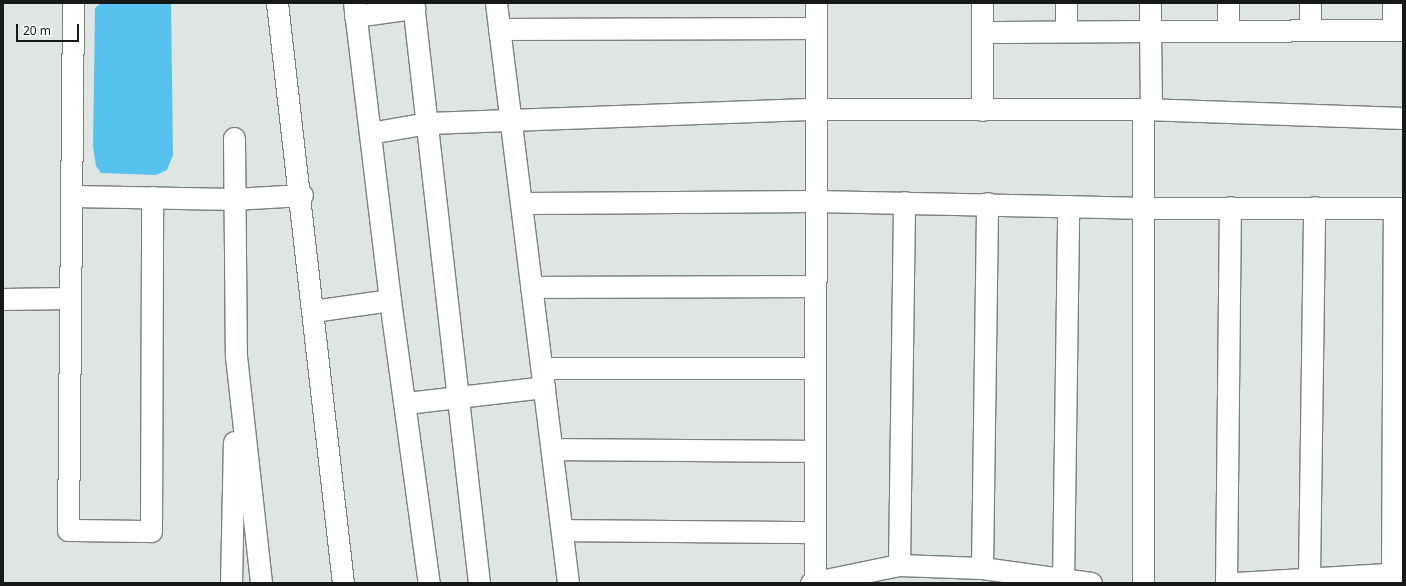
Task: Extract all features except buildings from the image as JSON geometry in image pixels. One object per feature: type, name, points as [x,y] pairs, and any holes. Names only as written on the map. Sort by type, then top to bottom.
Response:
[{"type":"street","points":[[73,3],[73,196],[70,298],[68,530],[151,531],[152,197]]},
{"type":"street","points":[[277,3],[302,195],[343,583]]},
{"type":"street","points":[[496,3],[568,583]]},
{"type":"street","points":[[816,3],[815,451],[813,583],[844,579],[899,565],[982,568],[1063,581],[1091,583]]},
{"type":"street","points":[[982,3],[982,110]]},
{"type":"street","points":[[1066,3],[1066,31]]},
{"type":"street","points":[[1143,583],[1147,109],[1150,3]]},
{"type":"street","points":[[1228,3],[1228,29]]},
{"type":"street","points":[[1310,3],[1310,30]]},
{"type":"street","points":[[982,32],[1228,29],[1398,30],[1393,3]]},
{"type":"street","points":[[429,583],[406,403],[390,300],[354,9],[414,5],[479,583]]},
{"type":"street","points":[[499,29],[816,28]]},
{"type":"street","points":[[370,132],[428,123],[816,109],[1147,109],[1403,118]]},
{"type":"street","points":[[231,583],[236,356],[234,138]]},
{"type":"street","points":[[73,196],[234,199],[302,195]]},
{"type":"street","points":[[521,203],[815,201],[987,203],[1146,208],[1399,208],[1398,573],[1309,577],[1234,583]]},
{"type":"street","points":[[899,565],[904,202]]},
{"type":"street","points":[[982,568],[987,203]]},
{"type":"street","points":[[1063,581],[1068,206]]},
{"type":"street","points":[[1226,583],[1230,207]]},
{"type":"street","points":[[1309,577],[1314,207]]},
{"type":"street","points":[[531,287],[815,286]]},
{"type":"street","points":[[3,299],[70,298]]},
{"type":"street","points":[[313,310],[390,300]]},
{"type":"street","points":[[236,356],[260,583]]},
{"type":"street","points":[[406,403],[458,397],[543,377],[815,368]]},
{"type":"street","points":[[552,449],[815,451]]},
{"type":"street","points":[[562,530],[814,532]]},
{"type":"water","points":[[101,3],[171,3],[173,155],[167,170],[156,175],[101,173],[96,166],[93,147],[95,8]]}]
